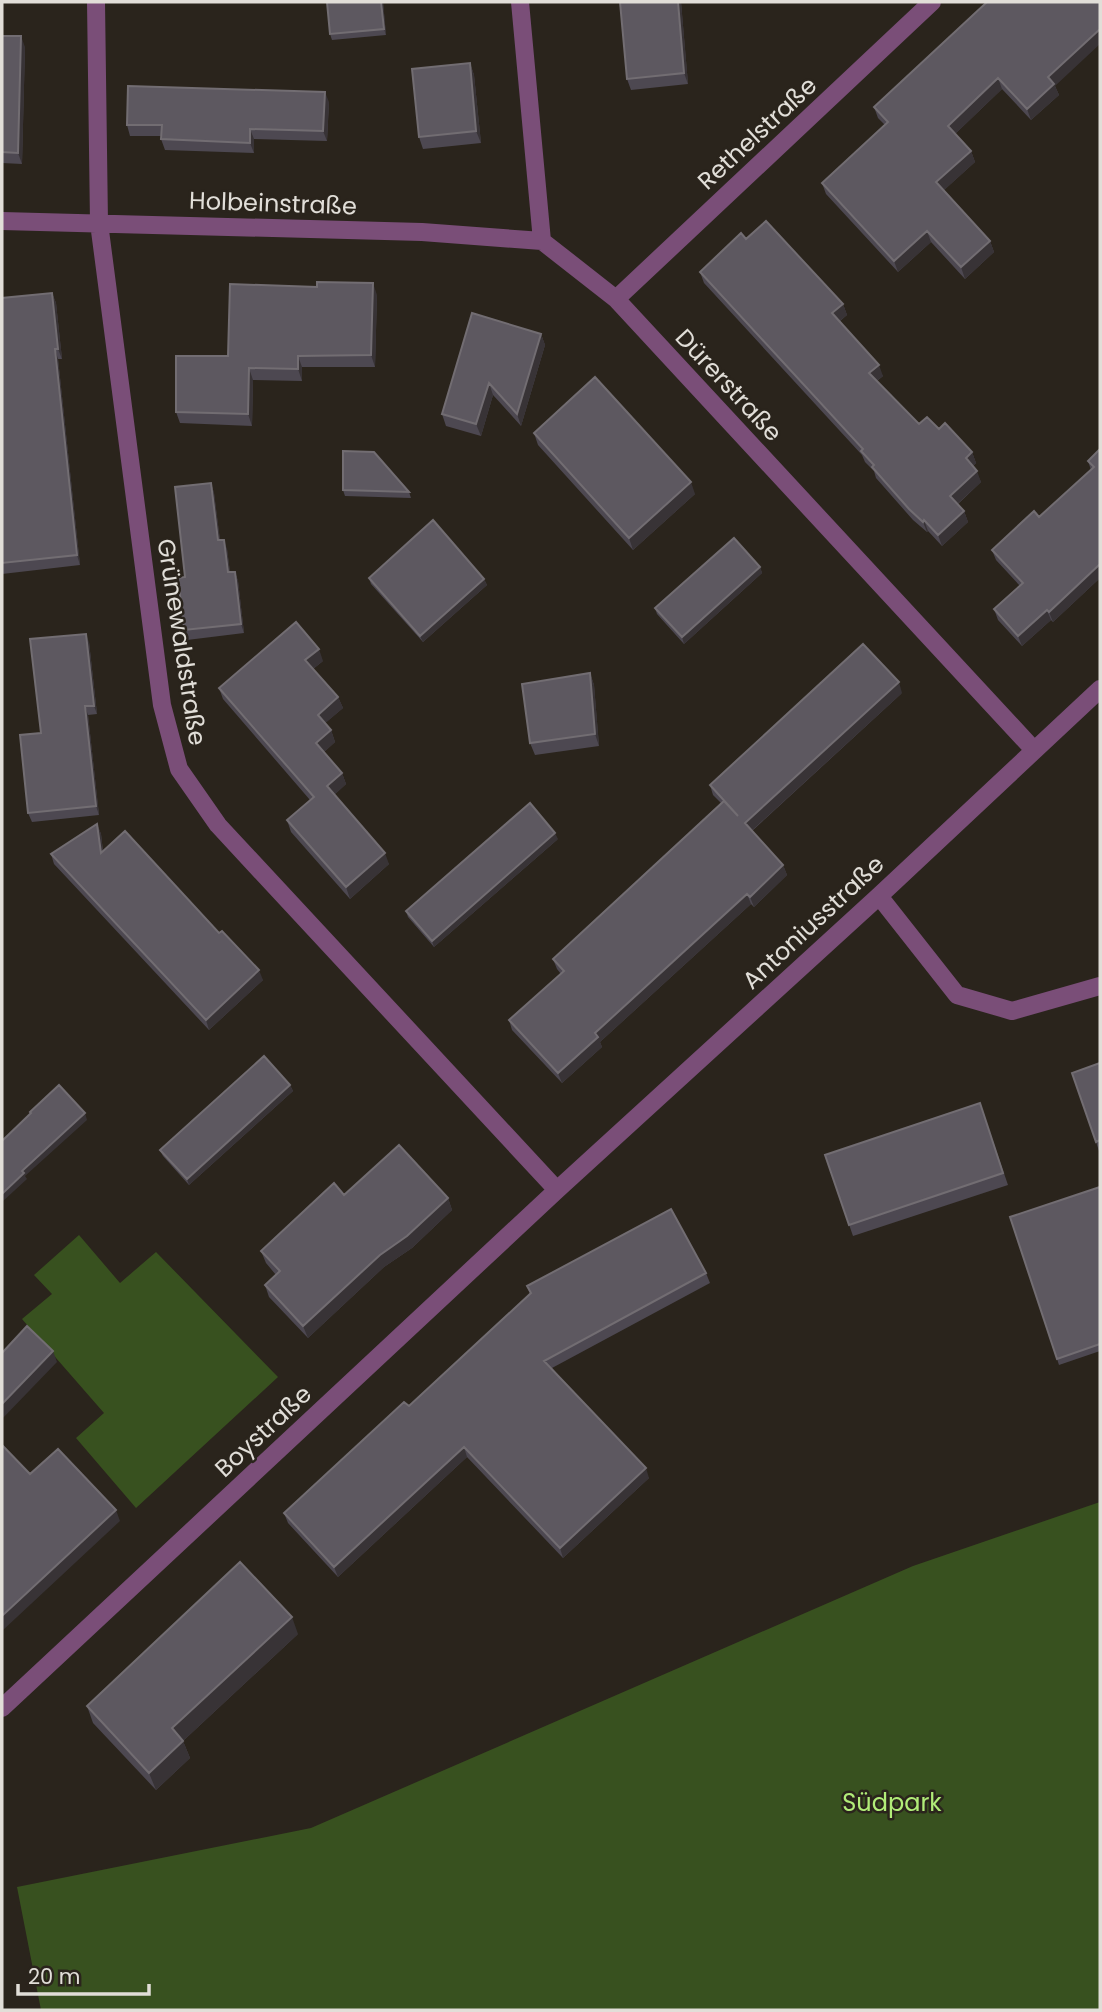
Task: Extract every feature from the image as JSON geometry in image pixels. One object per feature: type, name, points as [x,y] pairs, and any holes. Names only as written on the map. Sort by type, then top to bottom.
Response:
[{"type":"street","name":"Grünewaldstraße","points":[[96,2],[99,223],[162,705],[179,769],[218,825],[557,1189]]},
{"type":"street","points":[[520,2],[542,241]]},
{"type":"street","name":"Rethelstraße","points":[[616,299],[932,2]]},
{"type":"street","name":"Holbeinstraße","points":[[2,221],[422,232],[542,241]]},
{"type":"street","name":"Dürerstraße","points":[[542,241],[616,299],[1034,750]]},
{"type":"street","name":"Antoniusstraße","points":[[557,1189],[879,896],[1100,689]]},
{"type":"street","points":[[879,896],[957,995],[1012,1011],[1100,986]]},
{"type":"street","name":"Boystraße","points":[[2,1709],[557,1189]]},
{"type":"green space","points":[[79,1235],[120,1283],[156,1252],[278,1377],[136,1508],[76,1438],[104,1413],[22,1319],[52,1294],[34,1275]]},
{"type":"green space","name":"Südpark","points":[[1100,1502],[1100,2010],[41,2010],[17,1887],[311,1828],[913,1566]]},
{"type":"building","points":[[327,2],[381,2],[384,29],[330,34]]},
{"type":"building","points":[[620,2],[678,2],[684,73],[627,79]]},
{"type":"building","points":[[987,2],[1100,2],[1100,29],[1048,77],[1054,84],[1027,109],[998,78],[948,126],[971,151],[936,182],[990,241],[961,267],[927,231],[894,261],[822,183],[888,122],[874,107]]},
{"type":"building","points":[[2,36],[21,36],[18,153],[2,152]]},
{"type":"building","points":[[470,63],[476,131],[419,137],[412,69]]},
{"type":"building","points":[[128,86],[325,92],[323,131],[250,129],[250,143],[161,139],[162,125],[127,125]]},
{"type":"building","points":[[766,221],[843,304],[832,313],[879,365],[869,373],[919,424],[927,417],[939,429],[945,423],[972,452],[966,458],[977,471],[950,496],[964,511],[938,535],[909,509],[872,467],[874,465],[861,451],[863,449],[700,272],[741,233],[746,239]]},
{"type":"building","points":[[317,282],[373,283],[371,355],[298,356],[298,369],[249,368],[248,414],[176,412],[176,356],[228,356],[230,284],[317,287]]},
{"type":"building","points":[[52,293],[58,349],[55,349],[77,555],[2,563],[2,298]]},
{"type":"building","points":[[472,313],[541,334],[517,414],[489,383],[476,424],[442,414]]},
{"type":"building","points":[[595,377],[691,482],[629,538],[534,433]]},
{"type":"building","points":[[1100,449],[1100,564],[1049,612],[1047,610],[1018,636],[994,609],[1023,583],[992,550],[1034,511],[1039,517],[1094,467],[1088,461]]},
{"type":"building","points":[[343,451],[374,452],[409,492],[343,490]]},
{"type":"building","points":[[211,483],[218,540],[224,540],[228,572],[235,572],[241,624],[184,630],[178,578],[185,577],[175,487]]},
{"type":"building","points":[[433,520],[484,579],[420,636],[369,578]]},
{"type":"building","points":[[734,538],[760,567],[682,637],[655,608]]},
{"type":"building","points":[[296,622],[319,649],[305,660],[338,697],[318,715],[331,730],[316,743],[342,773],[327,786],[385,853],[346,887],[287,820],[314,797],[219,688]]},
{"type":"building","points":[[86,634],[94,706],[85,706],[96,806],[28,813],[20,735],[41,733],[30,639]]},
{"type":"building","points":[[863,644],[899,682],[745,823],[783,865],[750,897],[747,894],[595,1033],[598,1037],[558,1073],[509,1020],[564,971],[553,959],[724,801],[738,816],[710,785]]},
{"type":"building","points":[[590,673],[595,734],[530,743],[522,684]]},
{"type":"building","points":[[530,803],[555,833],[432,941],[406,911]]},
{"type":"building","points":[[97,824],[101,853],[125,831],[219,933],[222,931],[259,970],[206,1020],[51,854]]},
{"type":"building","points":[[264,1056],[290,1085],[187,1179],[160,1150]]},
{"type":"building","points":[[1100,1063],[1100,1140],[1096,1142],[1072,1073]]},
{"type":"building","points":[[59,1085],[85,1113],[22,1171],[24,1173],[2,1194],[2,1141]]},
{"type":"building","points":[[980,1103],[1003,1173],[849,1225],[825,1155]]},
{"type":"building","points":[[399,1145],[448,1198],[407,1236],[380,1255],[303,1326],[265,1285],[280,1271],[261,1251],[334,1183],[344,1195]]},
{"type":"building","points":[[1100,1187],[1100,1344],[1057,1359],[1010,1217]]},
{"type":"building","points":[[671,1209],[706,1273],[544,1361],[646,1468],[560,1548],[464,1447],[334,1567],[284,1513],[404,1402],[409,1406],[531,1293],[527,1286]]},
{"type":"building","points":[[27,1326],[53,1351],[2,1404],[2,1353]]},
{"type":"building","points":[[2,1445],[30,1474],[58,1449],[116,1510],[2,1616]]},
{"type":"building","points":[[240,1562],[292,1617],[172,1728],[183,1741],[149,1773],[87,1706]]}]
